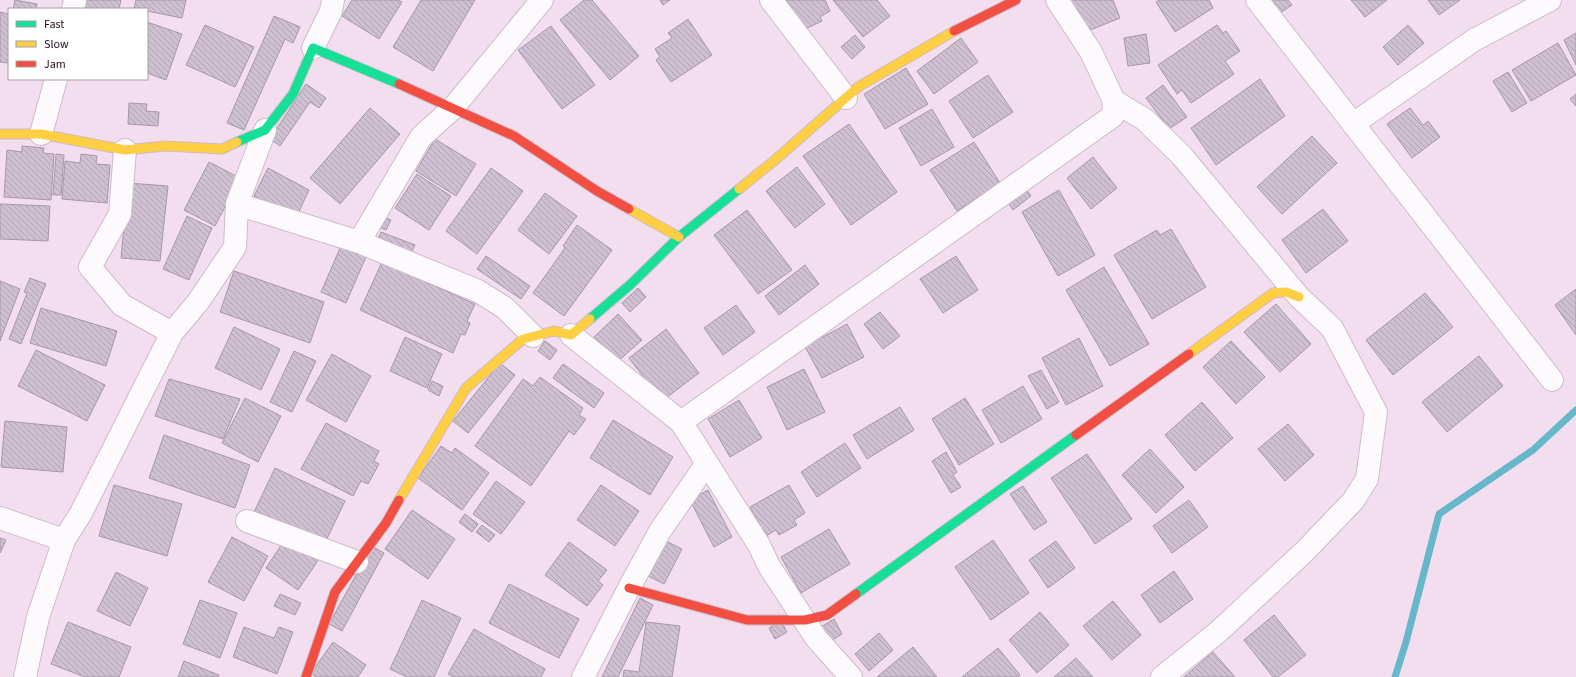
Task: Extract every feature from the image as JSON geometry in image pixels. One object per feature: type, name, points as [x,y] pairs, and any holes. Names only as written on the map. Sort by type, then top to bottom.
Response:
[{"type":"street","points":[[25,677],[38,617],[64,540],[81,513],[172,333],[198,302],[235,247],[237,204],[265,130],[293,94],[331,11],[333,0]]},
{"type":"street","points":[[359,242],[421,137],[452,109],[542,0]]},
{"type":"street","points":[[771,0],[846,98]]},
{"type":"street","points":[[571,335],[631,284],[680,237],[775,160],[858,88],[956,30],[1016,0]]},
{"type":"street","points":[[681,422],[1113,116],[1114,101],[1091,52],[1057,0]]},
{"type":"street","points":[[1257,0],[1552,380]]},
{"type":"street","points":[[1353,124],[1474,40],[1550,0]]},
{"type":"street","points":[[313,48],[372,72],[514,136],[597,191],[680,237]]},
{"type":"street","points":[[41,134],[56,80]]},
{"type":"street","points":[[1114,101],[1144,119],[1182,156],[1299,297],[1332,328],[1376,412],[1367,479],[1353,501],[1304,552],[1218,632],[1162,677]]},
{"type":"street","points":[[0,134],[41,134],[125,150],[165,146],[222,149],[265,130]]},
{"type":"street","points":[[125,150],[120,214],[90,267],[122,305],[172,333]]},
{"type":"street","points":[[237,204],[359,242],[478,291],[506,308],[533,336]]},
{"type":"street","points":[[629,588],[747,620],[805,620],[827,615],[1273,293],[1286,292],[1299,297]]},
{"type":"street","points":[[306,677],[335,592],[386,523],[466,388],[523,339],[554,331],[571,335],[681,422],[760,545],[769,566],[816,638],[851,677]]},
{"type":"street","points":[[583,677],[660,531],[707,463]]},
{"type":"street","points":[[0,518],[64,540]]},
{"type":"street","points":[[247,521],[357,562]]},
{"type":"building","points":[[15,0],[37,4],[36,8],[13,8]]},
{"type":"building","points":[[80,0],[121,0],[119,8],[87,8],[78,6]]},
{"type":"building","points":[[136,0],[186,0],[182,18],[148,11],[148,8],[134,8]]},
{"type":"building","points":[[352,0],[398,0],[402,2],[379,39],[342,16]]},
{"type":"building","points":[[421,0],[475,0],[433,71],[393,47]]},
{"type":"building","points":[[584,0],[592,0],[639,56],[610,80],[560,20]]},
{"type":"building","points":[[660,0],[670,0],[663,5]]},
{"type":"building","points":[[778,0],[825,0],[830,11],[820,17],[822,21],[799,32]]},
{"type":"building","points":[[833,0],[877,0],[890,16],[863,37]]},
{"type":"building","points":[[1075,0],[1113,0],[1120,18],[1083,33],[1070,2]]},
{"type":"building","points":[[1159,0],[1209,0],[1213,8],[1175,32],[1156,2]]},
{"type":"building","points":[[1259,0],[1288,0],[1292,5],[1271,19]]},
{"type":"building","points":[[1351,0],[1387,0],[1365,17]]},
{"type":"building","points":[[1428,0],[1460,0],[1439,15]]},
{"type":"building","points":[[0,12],[8,14],[8,63],[0,62]]},
{"type":"building","points":[[274,16],[300,27],[293,43],[285,39],[244,130],[227,123]]},
{"type":"building","points":[[688,19],[712,55],[671,82],[656,60],[660,57],[655,49],[672,38],[668,33]]},
{"type":"building","points":[[148,22],[182,34],[166,80],[148,73]]},
{"type":"building","points":[[205,25],[254,47],[235,87],[186,65]]},
{"type":"building","points":[[1217,25],[1223,33],[1226,31],[1240,51],[1225,61],[1234,74],[1191,103],[1182,90],[1177,94],[1158,65]]},
{"type":"building","points":[[1408,25],[1424,43],[1398,65],[1383,47]]},
{"type":"building","points":[[551,26],[595,85],[562,109],[518,50]]},
{"type":"building","points":[[1576,33],[1576,65],[1564,40]]},
{"type":"building","points":[[1146,34],[1150,63],[1128,66],[1124,38]]},
{"type":"building","points":[[855,35],[865,47],[852,59],[841,47]]},
{"type":"building","points":[[961,38],[978,62],[934,94],[917,71]]},
{"type":"building","points":[[1558,43],[1576,75],[1531,101],[1512,70]]},
{"type":"building","points":[[906,68],[928,104],[885,129],[864,94]]},
{"type":"building","points":[[1508,72],[1527,103],[1512,112],[1493,81]]},
{"type":"building","points":[[988,75],[1013,112],[973,138],[949,101]]},
{"type":"building","points":[[1260,79],[1285,116],[1216,165],[1191,128]]},
{"type":"building","points":[[306,84],[326,98],[319,108],[310,102],[280,146],[270,139]]},
{"type":"building","points":[[1163,85],[1187,117],[1169,129],[1146,98]]},
{"type":"building","points":[[1576,94],[1576,106],[1570,99]]},
{"type":"building","points":[[129,103],[147,104],[146,111],[159,112],[158,126],[128,124]]},
{"type":"building","points":[[370,108],[400,134],[340,204],[310,178]]},
{"type":"building","points":[[1410,108],[1423,125],[1428,121],[1440,137],[1412,158],[1387,124]]},
{"type":"building","points":[[932,109],[954,147],[921,166],[899,128]]},
{"type":"building","points":[[849,124],[897,192],[851,225],[803,156]]},
{"type":"building","points":[[1312,136],[1337,163],[1282,214],[1257,187]]},
{"type":"building","points":[[435,139],[476,164],[456,196],[416,171]]},
{"type":"building","points":[[974,142],[1000,183],[957,211],[930,170]]},
{"type":"building","points":[[22,146],[44,148],[43,153],[54,154],[51,200],[4,197],[7,150],[22,152]]},
{"type":"building","points":[[56,154],[64,155],[61,195],[53,195]]},
{"type":"building","points":[[81,154],[97,156],[96,164],[110,165],[107,203],[62,199],[65,161],[80,163]]},
{"type":"building","points":[[1093,157],[1117,188],[1091,209],[1067,178]]},
{"type":"building","points":[[209,162],[240,178],[215,226],[184,210]]},
{"type":"building","points":[[797,167],[825,204],[795,228],[766,191]]},
{"type":"building","points":[[268,168],[309,190],[296,218],[254,196]]},
{"type":"building","points":[[491,168],[523,191],[477,254],[446,231]]},
{"type":"building","points":[[417,174],[451,196],[429,230],[395,208]]},
{"type":"building","points":[[128,183],[168,186],[160,261],[121,258]]},
{"type":"building","points":[[1024,186],[1031,196],[1013,210],[1006,200]]},
{"type":"building","points":[[1059,190],[1095,255],[1058,276],[1022,212]]},
{"type":"building","points":[[545,193],[577,216],[549,254],[518,230]]},
{"type":"building","points":[[0,204],[50,206],[48,241],[0,239]]},
{"type":"building","points":[[1323,209],[1348,241],[1306,273],[1282,240]]},
{"type":"building","points":[[747,210],[792,270],[758,294],[714,235]]},
{"type":"building","points":[[187,216],[212,228],[189,280],[163,269]]},
{"type":"building","points":[[383,217],[391,220],[386,230],[378,227]]},
{"type":"building","points":[[577,225],[612,250],[564,316],[533,293],[565,248],[563,246]]},
{"type":"building","points":[[1171,229],[1206,287],[1152,319],[1114,255],[1157,230],[1160,235]]},
{"type":"building","points":[[381,232],[415,245],[408,260],[375,246]]},
{"type":"building","points":[[344,239],[369,250],[346,303],[321,292]]},
{"type":"building","points":[[486,256],[530,286],[521,299],[477,269]]},
{"type":"building","points":[[956,256],[978,290],[943,313],[920,279]]},
{"type":"building","points":[[382,262],[475,304],[467,321],[470,323],[465,335],[461,334],[453,353],[360,310]]},
{"type":"building","points":[[805,265],[819,284],[779,315],[765,296]]},
{"type":"building","points":[[1104,267],[1149,344],[1110,366],[1066,290]]},
{"type":"building","points":[[234,271],[324,302],[310,343],[220,312]]},
{"type":"building","points":[[30,278],[46,284],[21,344],[9,339],[27,293],[24,292]]},
{"type":"building","points":[[0,281],[20,289],[0,341]]},
{"type":"building","points":[[638,288],[646,297],[630,312],[622,303]]},
{"type":"building","points":[[1576,289],[1576,335],[1555,305]]},
{"type":"building","points":[[1425,293],[1453,327],[1393,375],[1366,340]]},
{"type":"building","points":[[1276,304],[1311,344],[1280,372],[1244,332]]},
{"type":"building","points":[[736,305],[755,332],[723,355],[704,328]]},
{"type":"building","points":[[41,308],[117,331],[106,366],[30,343]]},
{"type":"building","points":[[880,312],[900,336],[883,349],[864,324]]},
{"type":"building","points":[[618,314],[642,340],[616,363],[593,338]]},
{"type":"building","points":[[847,324],[864,357],[822,378],[803,343],[819,334],[821,338]]},
{"type":"building","points":[[234,327],[280,349],[261,390],[215,368]]},
{"type":"building","points":[[666,329],[699,373],[662,401],[629,358]]},
{"type":"building","points":[[405,337],[442,354],[427,388],[390,371]]},
{"type":"building","points":[[1079,338],[1103,386],[1066,405],[1042,358]]},
{"type":"building","points":[[545,341],[557,350],[550,360],[538,351]]},
{"type":"building","points":[[1231,341],[1265,377],[1236,404],[1203,367]]},
{"type":"building","points":[[36,350],[105,385],[87,421],[18,386]]},
{"type":"building","points":[[294,351],[316,361],[292,412],[270,402]]},
{"type":"building","points":[[332,354],[371,376],[346,422],[306,400]]},
{"type":"building","points":[[1479,356],[1503,386],[1447,432],[1422,402]]},
{"type":"building","points":[[500,363],[515,375],[468,433],[453,421]]},
{"type":"building","points":[[563,364],[604,393],[594,408],[553,378]]},
{"type":"building","points":[[804,369],[825,412],[787,430],[767,387]]},
{"type":"building","points":[[1041,370],[1059,402],[1047,409],[1028,376]]},
{"type":"building","points":[[540,377],[583,408],[579,415],[586,419],[574,435],[569,431],[531,486],[475,446],[523,379],[533,386]]},
{"type":"building","points":[[169,379],[240,399],[223,439],[155,416]]},
{"type":"building","points":[[432,381],[443,386],[439,396],[428,390]]},
{"type":"building","points":[[1023,386],[1042,419],[1001,443],[982,410]]},
{"type":"building","points":[[245,398],[281,416],[258,462],[222,443]]},
{"type":"building","points":[[965,398],[994,444],[959,465],[932,419]]},
{"type":"building","points":[[739,400],[762,438],[730,457],[708,419]]},
{"type":"building","points":[[1202,402],[1233,438],[1195,471],[1165,435]]},
{"type":"building","points":[[900,407],[914,430],[867,459],[853,435]]},
{"type":"building","points":[[613,420],[673,457],[650,495],[590,458]]},
{"type":"building","points":[[5,421],[67,427],[63,472],[1,467]]},
{"type":"building","points":[[326,423],[379,451],[374,461],[379,464],[368,484],[361,481],[353,496],[301,469]]},
{"type":"building","points":[[1288,424],[1314,455],[1285,481],[1258,449]]},
{"type":"building","points":[[164,435],[250,465],[235,508],[149,478]]},
{"type":"building","points":[[845,443],[861,468],[817,497],[801,472]]},
{"type":"building","points":[[441,446],[452,453],[455,448],[489,473],[462,510],[418,478]]},
{"type":"building","points":[[1150,449],[1184,487],[1156,513],[1122,475]]},
{"type":"building","points":[[946,452],[957,472],[953,475],[961,487],[951,493],[932,461]]},
{"type":"building","points":[[1087,454],[1132,519],[1095,544],[1051,478]]},
{"type":"building","points":[[275,468],[345,501],[324,545],[254,512]]},
{"type":"building","points":[[496,481],[525,502],[501,534],[473,514]]},
{"type":"building","points":[[114,485],[182,504],[167,556],[99,536]]},
{"type":"building","points":[[601,485],[639,511],[615,546],[577,520]]},
{"type":"building","points":[[789,485],[805,513],[794,520],[797,525],[779,535],[776,530],[766,536],[750,507]]},
{"type":"building","points":[[1023,486],[1047,522],[1034,530],[1010,494]]},
{"type":"building","points":[[708,490],[732,537],[714,547],[690,500]]},
{"type":"building","points":[[1189,500],[1208,527],[1172,553],[1153,526]]},
{"type":"building","points":[[412,510],[455,539],[428,579],[385,549]]},
{"type":"building","points":[[465,514],[478,524],[472,532],[459,522]]},
{"type":"building","points":[[482,525],[495,535],[489,542],[476,532]]},
{"type":"building","points":[[829,529],[850,564],[801,593],[781,557]]},
{"type":"building","points":[[232,537],[268,556],[244,601],[208,582]]},
{"type":"building","points":[[0,538],[6,540],[0,553]]},
{"type":"building","points":[[286,538],[319,559],[298,590],[266,568]]},
{"type":"building","points":[[662,539],[682,549],[664,584],[644,574]]},
{"type":"building","points":[[993,540],[1029,593],[991,620],[955,567]]},
{"type":"building","points":[[1056,541],[1075,568],[1048,588],[1029,560]]},
{"type":"building","points":[[569,542],[607,570],[598,581],[603,585],[587,606],[545,575]]},
{"type":"building","points":[[372,546],[384,553],[342,631],[329,624]]},
{"type":"building","points":[[1174,571],[1193,599],[1160,623],[1141,595]]},
{"type":"building","points":[[116,572],[148,588],[130,626],[97,611]]},
{"type":"building","points":[[509,584],[579,619],[559,658],[489,623]]},
{"type":"building","points":[[280,594],[301,603],[295,615],[274,606]]},
{"type":"building","points":[[640,598],[653,605],[618,677],[602,677]]},
{"type":"building","points":[[200,600],[237,613],[220,658],[183,644]]},
{"type":"building","points":[[422,600],[461,618],[434,677],[407,677],[390,669]]},
{"type":"building","points":[[1113,601],[1141,635],[1112,660],[1083,626]]},
{"type":"building","points":[[1040,612],[1069,645],[1037,673],[1009,640]]},
{"type":"building","points":[[1274,615],[1306,655],[1278,677],[1273,677],[1244,640]]},
{"type":"building","points":[[834,619],[842,634],[829,642],[821,627]]},
{"type":"building","points":[[781,621],[787,632],[775,639],[769,628]]},
{"type":"building","points":[[68,622],[131,647],[119,677],[85,677],[51,664]]},
{"type":"building","points":[[646,622],[680,626],[672,677],[623,677],[624,670],[639,672]]},
{"type":"building","points":[[244,627],[274,638],[279,627],[293,632],[277,674],[233,657]]},
{"type":"building","points":[[474,629],[545,669],[541,677],[453,677],[448,674]]},
{"type":"building","points":[[879,633],[893,650],[869,671],[855,654]]},
{"type":"building","points":[[333,642],[366,665],[358,677],[316,677],[311,673]]},
{"type":"building","points":[[913,647],[937,677],[877,677]]},
{"type":"building","points":[[998,648],[1020,675],[1018,677],[962,677]]},
{"type":"building","points":[[1213,652],[1235,677],[1184,677]]},
{"type":"building","points":[[1076,658],[1093,677],[1054,677]]},
{"type":"building","points":[[184,661],[219,675],[218,677],[178,677]]},
{"type":"waterway","points":[[1395,677],[1406,642],[1439,514],[1533,450],[1576,410]]},
{"type":"traffic: fast","points":[[237,142],[265,130],[293,94],[313,48],[399,84]]},
{"type":"traffic: fast","points":[[590,319],[631,284],[679,237],[739,189]]},
{"type":"traffic: fast","points":[[856,594],[1076,435]]},
{"type":"traffic: slow","points":[[739,189],[775,160],[858,87],[954,31]]},
{"type":"traffic: slow","points":[[0,134],[41,134],[125,150],[165,146],[222,149],[237,142]]},
{"type":"traffic: slow","points":[[629,209],[679,237]]},
{"type":"traffic: slow","points":[[1189,354],[1273,293],[1286,292],[1299,297]]},
{"type":"traffic: slow","points":[[399,500],[466,388],[523,339],[554,331],[571,335],[590,319]]},
{"type":"traffic: jam","points":[[954,31],[1016,0]]},
{"type":"traffic: jam","points":[[399,84],[514,136],[597,191],[629,209]]},
{"type":"traffic: jam","points":[[1076,435],[1189,354]]},
{"type":"traffic: jam","points":[[306,677],[335,592],[386,523],[399,500]]},
{"type":"traffic: jam","points":[[629,588],[747,620],[805,620],[827,615],[856,594]]}]
